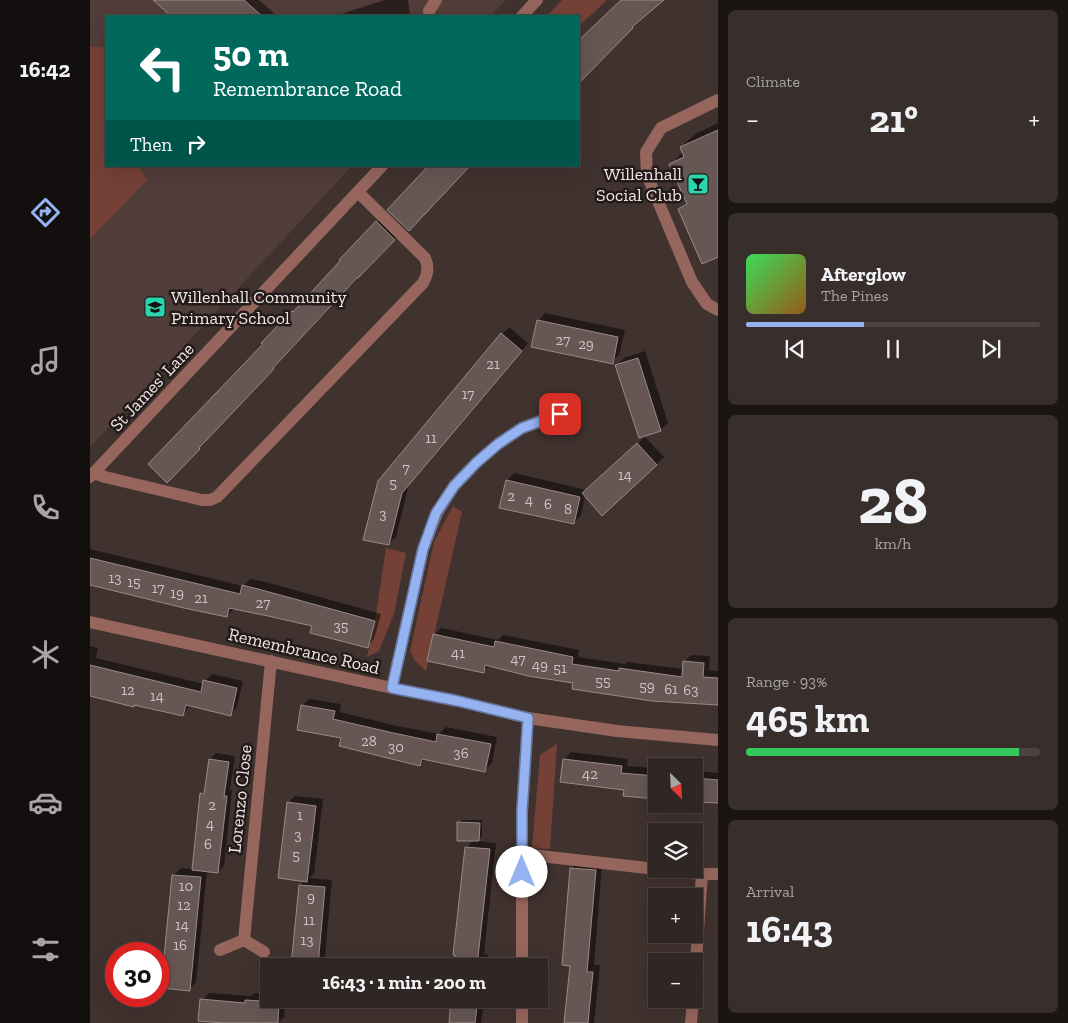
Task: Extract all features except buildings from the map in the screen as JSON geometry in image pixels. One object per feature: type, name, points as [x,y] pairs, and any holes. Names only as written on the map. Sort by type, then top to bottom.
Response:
[{"type":"street","points":[[429,11],[436,0]]},
{"type":"street","points":[[523,15],[537,0]]},
{"type":"street","points":[[718,100],[661,128],[646,152],[648,175],[692,282],[707,304],[718,310]]},
{"type":"street","name":"St James' Lane","points":[[92,475],[381,167]]},
{"type":"street","points":[[92,475],[202,500],[210,500],[217,497],[423,283],[428,274],[425,258],[358,192]]},
{"type":"street","points":[[392,688],[423,549],[436,513],[454,486],[498,444],[522,428],[560,414]]},
{"type":"street","name":"Remembrance Road","points":[[90,622],[458,701],[528,718],[617,731],[718,740]]},
{"type":"street","name":"Lorenzo Close","points":[[244,940],[271,661]]},
{"type":"street","points":[[522,958],[522,812],[528,718]]},
{"type":"street","points":[[522,854],[648,868]]},
{"type":"street","points":[[703,874],[718,874]]},
{"type":"street","points":[[697,953],[702,878]]},
{"type":"street","points":[[220,950],[244,940],[264,952]]},
{"type":"street","points":[[522,1008],[522,1023]]},
{"type":"street","points":[[691,1023],[692,1008]]},
{"type":"shaded area","name":"Willenhall Community Primary School","points":[[90,0],[506,0],[492,15],[105,15],[105,167],[351,167],[90,447]]},
{"type":"shaded area","points":[[562,0],[607,0],[580,25],[580,15],[548,15]]},
{"type":"shaded area","points":[[90,46],[105,48],[105,167],[139,167],[147,180],[90,239]]},
{"type":"shaded area","points":[[453,506],[462,512],[426,671],[415,661],[410,651],[434,542]]},
{"type":"shaded area","points":[[386,548],[406,553],[394,614],[379,651],[367,657],[375,621]]},
{"type":"shaded area","points":[[557,744],[550,849],[532,848],[540,755]]},
{"type":"place","name":"Willenhall Social Club","points":[[698,184]]},
{"type":"place","name":"Willenhall Community Primary School","points":[[155,307]]},
{"type":"route","points":[[522,872],[522,812],[528,718],[458,701],[392,688],[423,549],[436,513],[454,486],[498,444],[522,428],[560,414]]}]
